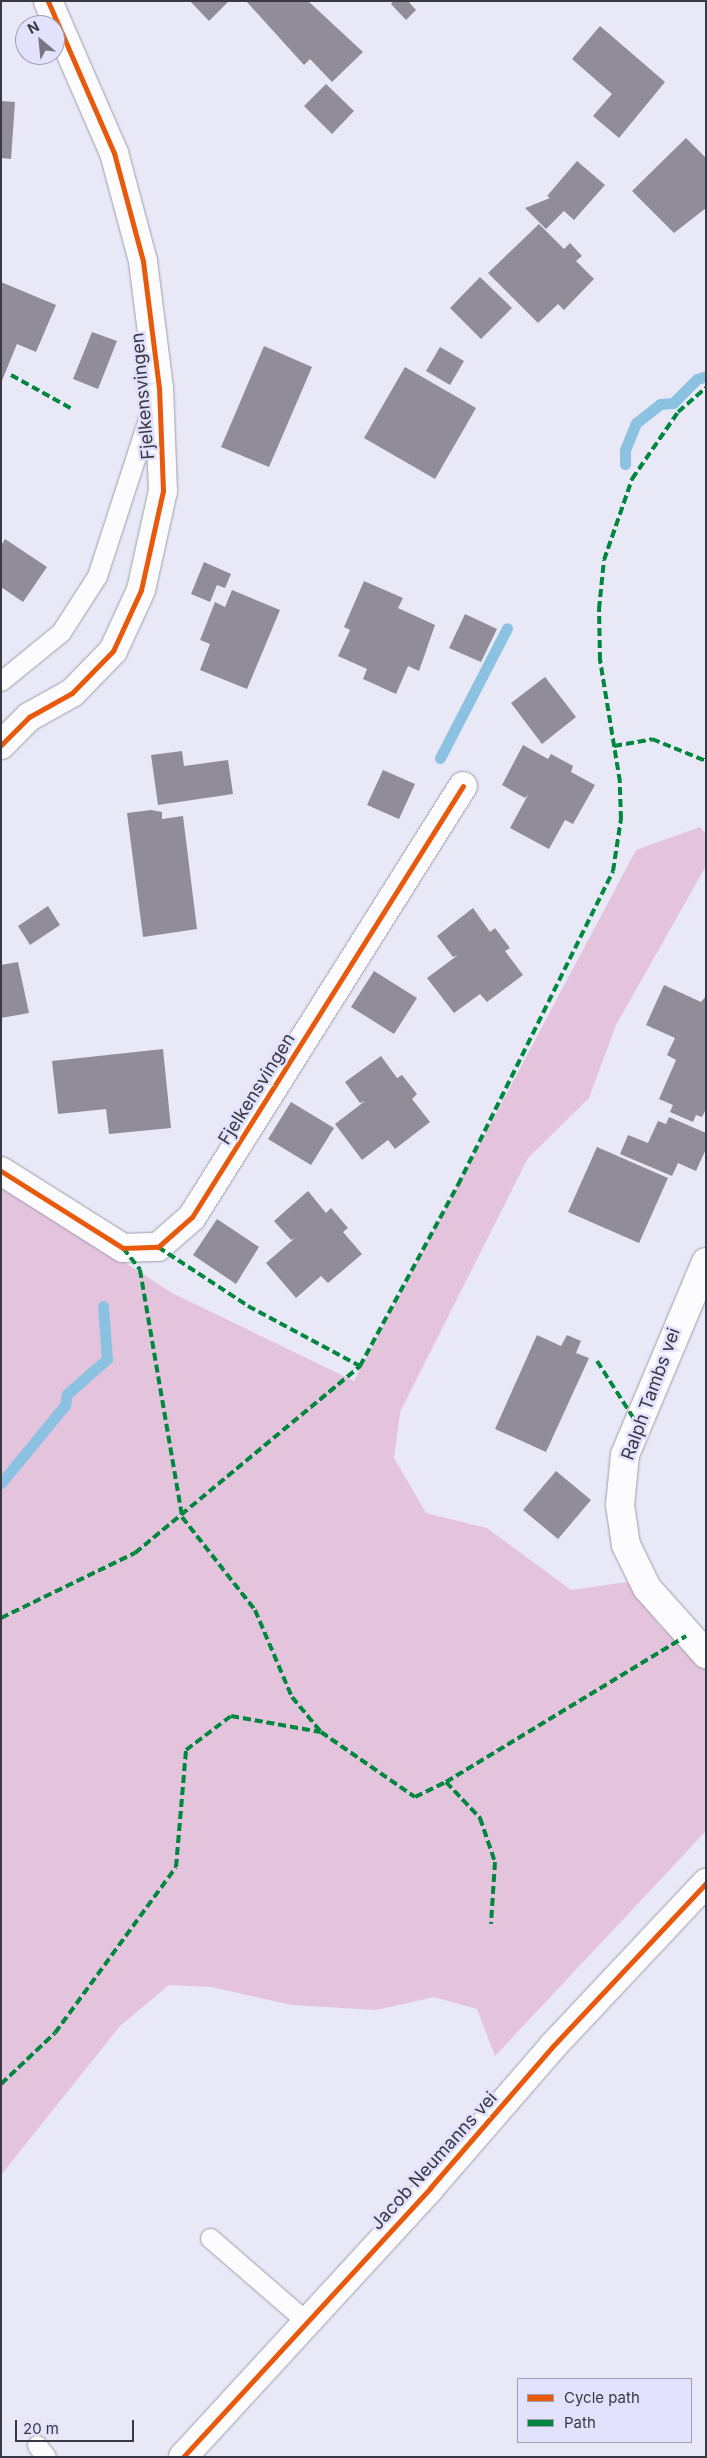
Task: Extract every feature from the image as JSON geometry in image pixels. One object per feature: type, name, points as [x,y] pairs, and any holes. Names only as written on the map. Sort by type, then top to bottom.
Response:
[{"type":"street","name":"Fjelkensvingen","points":[[1,745],[29,717],[72,693],[114,651],[142,590],[163,491],[159,388],[143,260],[114,152],[48,1]]},
{"type":"street","name":"Fjelkensvingen","points":[[1,1170],[123,1248],[158,1246],[192,1217],[463,786]]},
{"type":"street","name":"Ralph Tambs vei","points":[[706,1262],[626,1456],[620,1505],[626,1545],[647,1588],[706,1654]]},
{"type":"street","name":"Jacob Neumanns vei","points":[[183,2457],[553,2046],[706,1883]]},
{"type":"lane","points":[[1,681],[61,632],[97,576],[159,388]]},
{"type":"lane","points":[[210,2238],[306,2322]]},
{"type":"shaded area","points":[[700,827],[706,834],[706,866],[616,1025],[589,1098],[528,1158],[400,1412],[394,1458],[426,1513],[487,1528],[571,1590],[627,1582],[659,1625],[706,1667],[706,1831],[495,2056],[477,2009],[434,1997],[376,2010],[292,2005],[211,1987],[169,1985],[120,2026],[1,2175],[1,1182],[172,1293],[354,1381],[636,850]]},
{"type":"building","points":[[190,1],[229,1],[209,21]]},
{"type":"building","points":[[246,1],[308,1],[363,52],[332,82],[310,59],[304,65]]},
{"type":"building","points":[[393,1],[408,1],[416,10],[406,20],[391,4]]},
{"type":"building","points":[[600,26],[665,82],[619,138],[593,116],[612,94],[572,59]]},
{"type":"building","points":[[326,84],[354,111],[332,134],[304,106]]},
{"type":"building","points":[[1,101],[15,102],[11,159],[1,158]]},
{"type":"building","points":[[686,138],[706,158],[706,208],[674,233],[632,191]]},
{"type":"building","points":[[577,161],[605,185],[574,220],[564,211],[546,229],[525,208],[550,198],[547,196]]},
{"type":"building","points":[[539,224],[564,249],[570,243],[582,256],[576,261],[594,279],[564,310],[558,304],[538,323],[488,273]]},
{"type":"building","points":[[480,277],[512,308],[481,339],[450,308]]},
{"type":"building","points":[[1,282],[56,305],[36,352],[17,344],[1,383]]},
{"type":"building","points":[[92,332],[117,341],[98,389],[73,379]]},
{"type":"building","points":[[264,346],[312,367],[269,467],[221,447]]},
{"type":"building","points":[[440,347],[464,361],[450,385],[426,371]]},
{"type":"building","points":[[405,367],[476,408],[435,479],[364,438]]},
{"type":"building","points":[[5,539],[47,567],[23,602],[1,587],[1,546]]},
{"type":"building","points":[[204,562],[231,574],[225,588],[217,585],[210,602],[191,594]]},
{"type":"building","points":[[364,581],[403,598],[398,608],[435,625],[419,671],[408,666],[396,694],[363,679],[367,669],[338,656],[350,630],[344,627]]},
{"type":"building","points":[[232,590],[280,610],[247,689],[200,670],[210,644],[200,640],[215,602],[225,607]]},
{"type":"building","points":[[465,614],[497,629],[481,662],[449,648]]},
{"type":"building","points":[[545,677],[576,717],[542,744],[511,703]]},
{"type":"building","points":[[523,745],[548,759],[551,754],[573,766],[571,772],[595,785],[573,824],[565,820],[549,849],[510,828],[528,795],[525,798],[502,785]]},
{"type":"building","points":[[182,751],[184,766],[228,760],[233,794],[158,805],[151,755]]},
{"type":"building","points":[[383,770],[415,784],[399,819],[367,805]]},
{"type":"building","points":[[151,810],[162,812],[162,819],[183,816],[197,929],[143,937],[127,813]]},
{"type":"building","points":[[48,906],[60,925],[30,945],[18,926]]},
{"type":"building","points":[[473,908],[490,932],[495,928],[510,948],[505,951],[523,975],[487,1002],[480,994],[454,1013],[427,978],[458,955],[453,957],[437,936]]},
{"type":"building","points":[[18,962],[29,1013],[1,1018],[1,965]]},
{"type":"building","points":[[374,971],[417,998],[394,1034],[351,1007]]},
{"type":"building","points":[[664,985],[701,1002],[706,996],[706,1109],[702,1117],[696,1115],[693,1122],[670,1112],[673,1105],[659,1099],[676,1060],[667,1055],[675,1038],[646,1025]]},
{"type":"building","points":[[163,1049],[171,1128],[109,1134],[106,1109],[58,1114],[52,1061]]},
{"type":"building","points":[[381,1056],[397,1078],[402,1075],[417,1094],[412,1099],[430,1122],[395,1149],[388,1140],[362,1160],[335,1124],[365,1101],[360,1103],[345,1082]]},
{"type":"building","points":[[291,1102],[334,1128],[311,1165],[268,1139]]},
{"type":"building","points":[[669,1117],[706,1133],[706,1149],[696,1171],[678,1163],[672,1176],[620,1154],[628,1135],[648,1143],[658,1121],[666,1124]]},
{"type":"building","points":[[597,1147],[668,1178],[639,1243],[568,1212]]},
{"type":"building","points":[[308,1191],[326,1213],[331,1208],[348,1228],[343,1232],[362,1254],[328,1283],[321,1276],[296,1298],[266,1263],[295,1238],[291,1240],[274,1221]]},
{"type":"building","points":[[217,1219],[259,1247],[236,1284],[193,1255]]},
{"type":"building","points":[[537,1335],[561,1346],[567,1335],[581,1341],[576,1353],[589,1358],[546,1452],[495,1429]]},
{"type":"building","points":[[556,1471],[591,1500],[558,1539],[523,1510]]},
{"type":"waterway","points":[[625,464],[625,450],[636,423],[660,404],[673,403],[697,379],[706,376]]},
{"type":"waterway","points":[[440,758],[507,628]]},
{"type":"waterway","points":[[1,1483],[65,1405],[67,1394],[107,1359],[103,1306]]},
{"type":"marked path","points":[[11,375],[72,409]]},
{"type":"marked path","points":[[1,1618],[135,1553],[360,1366],[458,1185],[613,871],[621,819],[620,782],[600,660],[599,609],[604,560],[632,479],[678,412],[706,388]]},
{"type":"marked path","points":[[614,746],[652,739],[706,761]]},
{"type":"marked path","points":[[158,1247],[248,1306],[360,1366]]},
{"type":"marked path","points":[[123,1248],[140,1270],[182,1517],[255,1610],[292,1697],[321,1732],[415,1797],[446,1782],[686,1636]]},
{"type":"marked path","points":[[597,1361],[638,1425]]},
{"type":"marked path","points":[[1,2084],[55,2033],[176,1867],[186,1750],[231,1716],[321,1732]]},
{"type":"marked path","points":[[446,1782],[480,1818],[495,1862],[491,1924]]},
{"type":"cycle path","points":[[1,745],[29,717],[72,693],[113,651],[141,590],[163,491],[159,388],[143,261],[114,153],[48,1]]},
{"type":"cycle path","points":[[1,1171],[123,1248],[158,1247],[192,1217],[463,786]]},
{"type":"cycle path","points":[[183,2457],[430,2188],[553,2046],[706,1883]]}]
